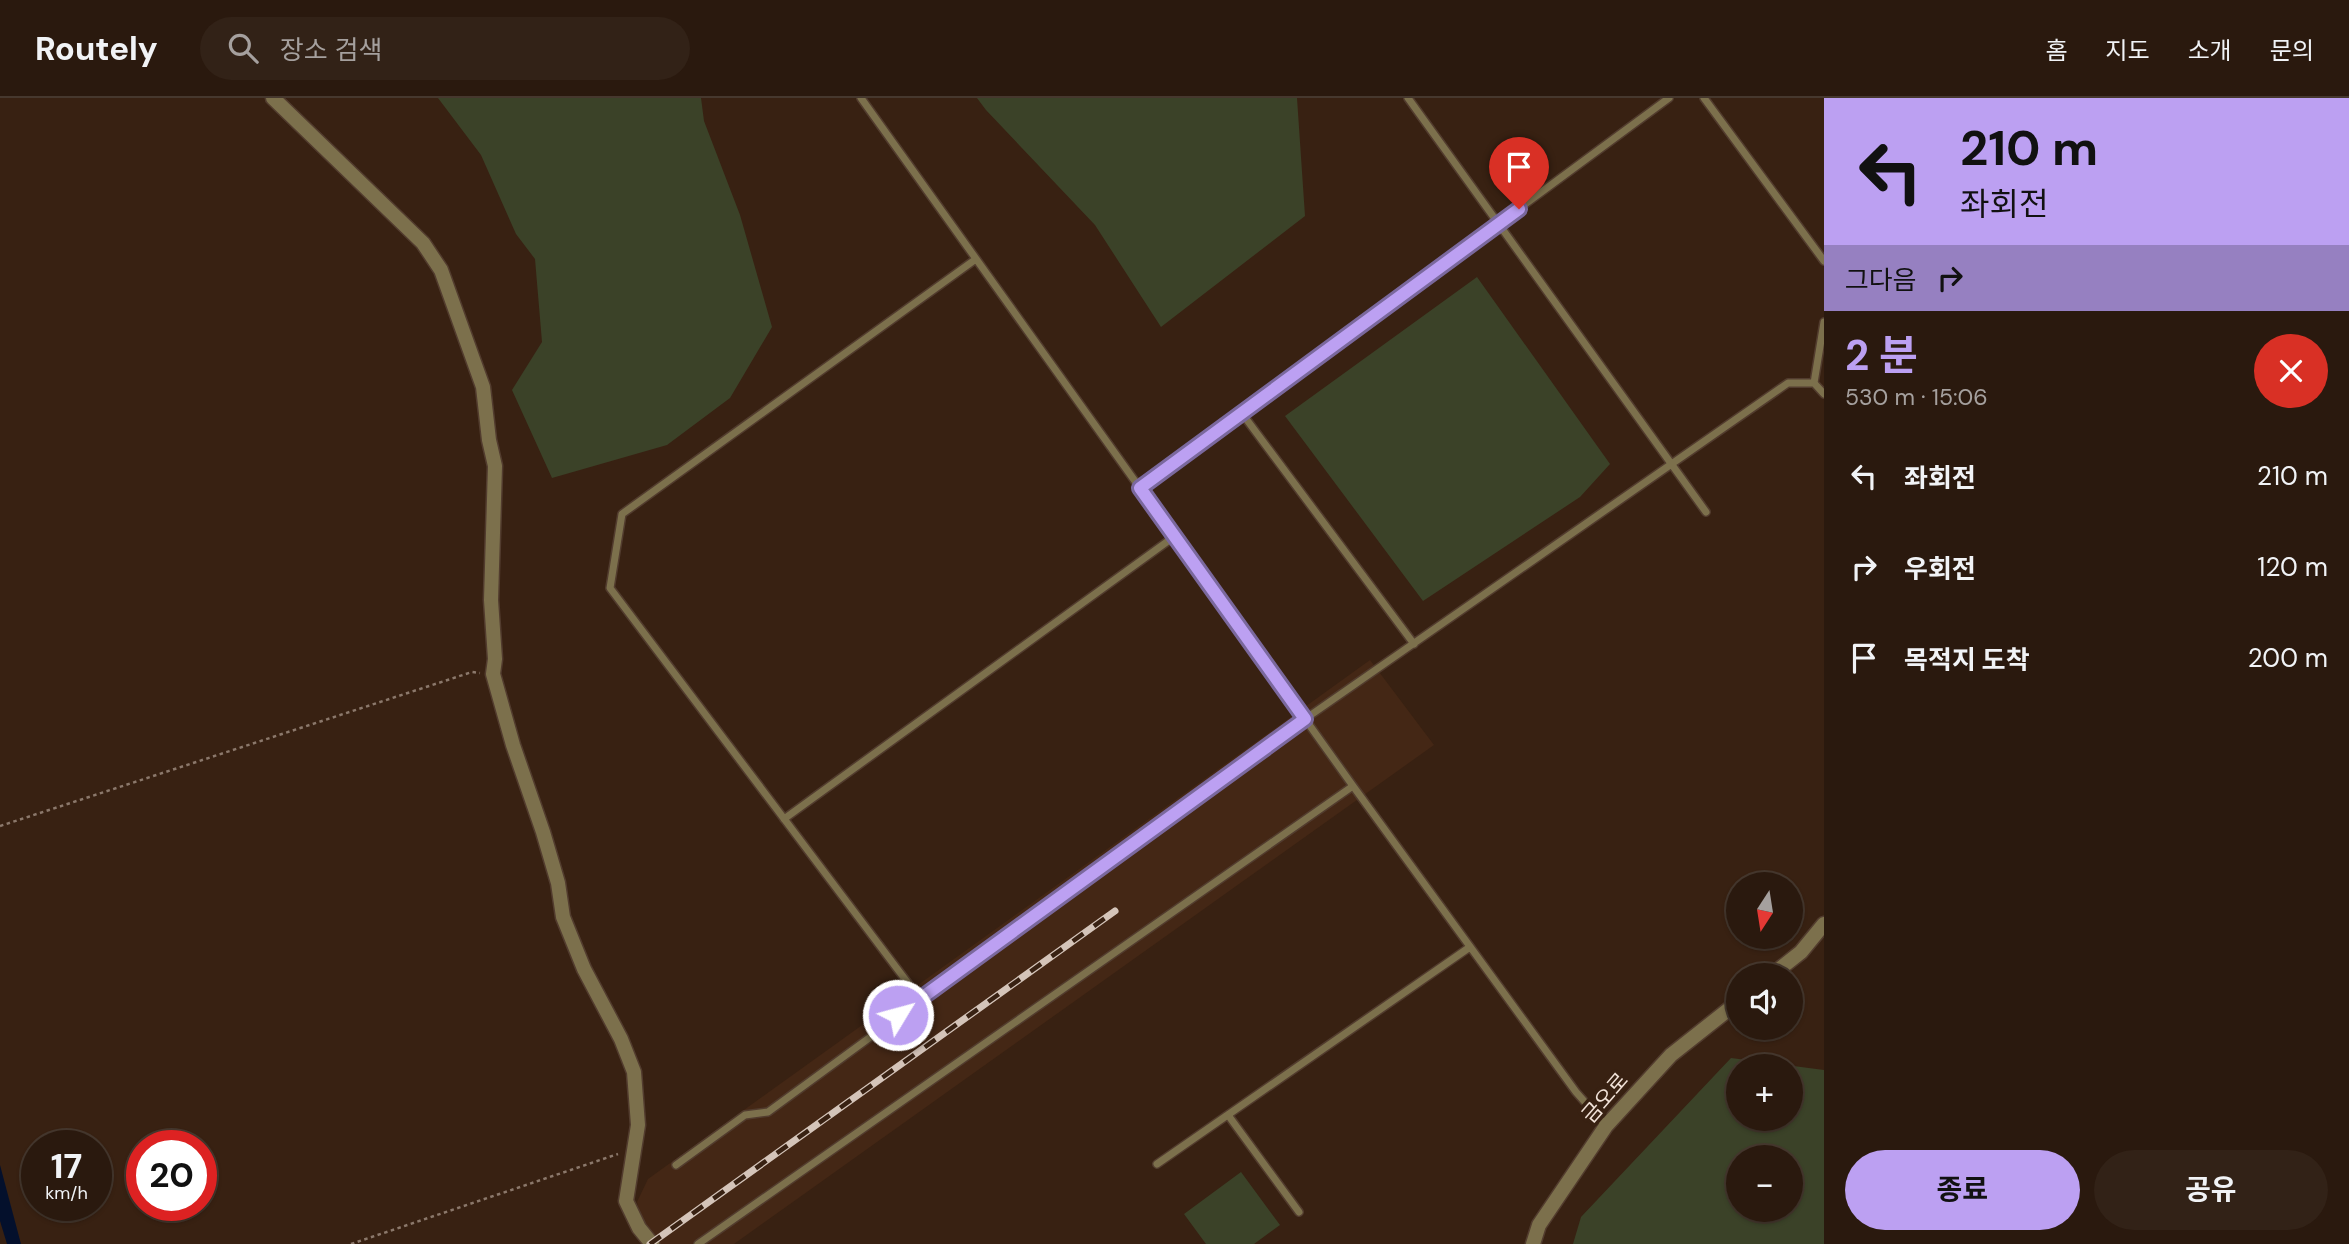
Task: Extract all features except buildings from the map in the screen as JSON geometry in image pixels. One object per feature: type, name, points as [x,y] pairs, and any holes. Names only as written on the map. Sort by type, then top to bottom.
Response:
[{"type":"street","points":[[273,98],[423,243],[441,270],[483,387],[495,466],[491,600],[495,659],[493,674],[558,883],[564,917],[584,969],[621,1039],[634,1072],[638,1125],[626,1201],[639,1228],[652,1244]]},
{"type":"street","points":[[1787,963],[1801,952],[1824,924]]},
{"type":"street","name":"금오로","points":[[1533,1244],[1539,1225],[1606,1126],[1671,1055],[1726,1011]]},
{"type":"lane","points":[[861,98],[1353,786],[1576,1092],[1606,1126]]},
{"type":"lane","points":[[1408,98],[1706,512]]},
{"type":"lane","points":[[1140,488],[1670,98]]},
{"type":"lane","points":[[1704,98],[1824,261]]},
{"type":"lane","points":[[920,999],[610,588],[622,514],[976,259]]},
{"type":"lane","points":[[1814,383],[1824,322]]},
{"type":"lane","points":[[677,1165],[745,1115],[768,1112],[1305,719],[1788,383],[1814,383],[1824,394]]},
{"type":"lane","points":[[1241,412],[1414,644]]},
{"type":"lane","points":[[784,818],[1175,536]]},
{"type":"lane","points":[[698,1244],[1353,786]]},
{"type":"lane","points":[[1157,1164],[1470,947]]},
{"type":"lane","points":[[1228,1115],[1299,1212]]},
{"type":"path","points":[[0,826],[472,672],[493,674]]},
{"type":"path","points":[[351,1244],[635,1148]]},
{"type":"shaded area","points":[[1370,660],[1434,745],[734,1244],[658,1244],[643,1226],[637,1202],[648,1179]]},
{"type":"green space","points":[[438,98],[701,98],[704,121],[740,215],[772,327],[730,398],[667,445],[552,478],[512,390],[542,342],[535,259],[516,234],[481,155]]},
{"type":"green space","points":[[977,98],[1297,98],[1305,216],[1161,327],[1095,225]]},
{"type":"green space","points":[[1477,277],[1610,464],[1580,497],[1423,601],[1285,416]]},
{"type":"green space","points":[[1726,1063],[1726,1131],[1803,1131],[1803,1067],[1824,1070],[1824,1244],[1573,1244],[1581,1217]]},
{"type":"green space","points":[[1241,1172],[1280,1225],[1254,1244],[1206,1244],[1184,1214]]},
{"type":"water","points":[[0,1165],[21,1244],[7,1244],[0,1221]]},
{"type":"railway","points":[[650,1244],[1115,911]]},
{"type":"route","points":[[898,1015],[1305,719],[1140,488],[1519,209]]}]
